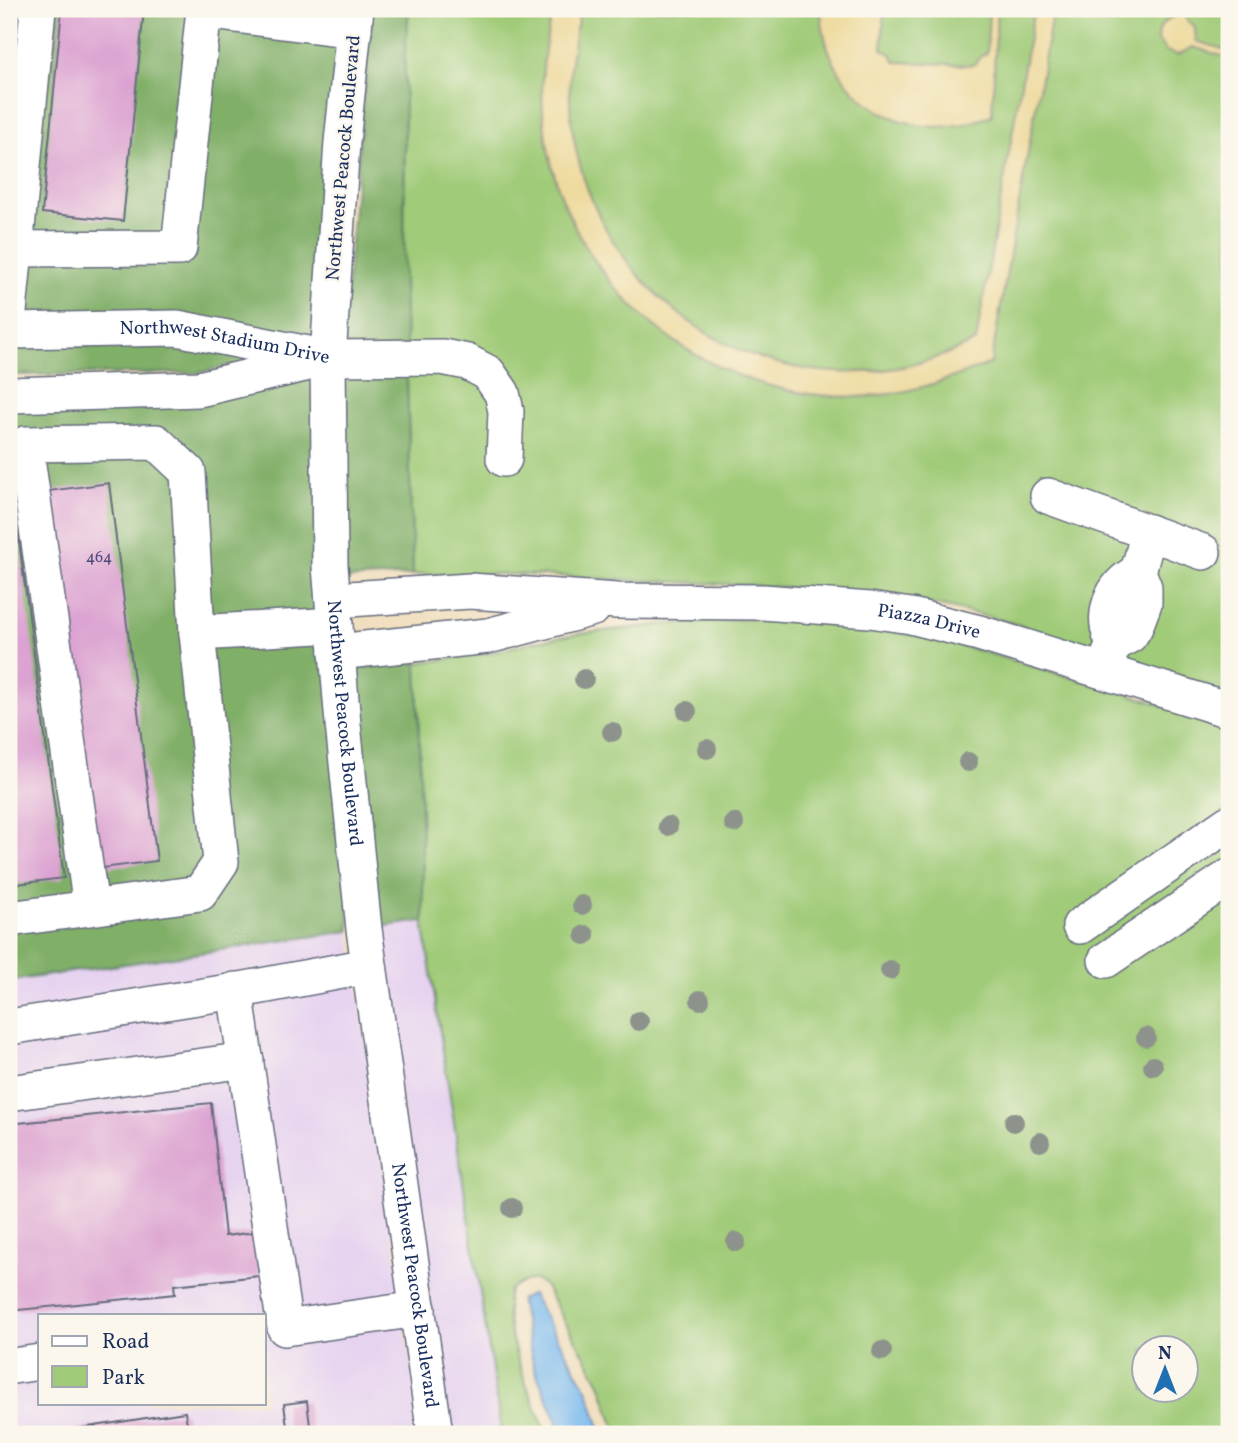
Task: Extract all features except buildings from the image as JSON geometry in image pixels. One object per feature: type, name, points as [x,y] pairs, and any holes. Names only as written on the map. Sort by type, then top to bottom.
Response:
[{"type":"street","points":[[9,312],[12,249],[38,9]]},
{"type":"street","points":[[12,249],[179,248],[204,10],[355,19]]},
{"type":"street","name":"Northwest Peacock Boulevard","points":[[355,19],[342,142],[328,358],[330,566],[344,737],[369,966],[435,1434]]},
{"type":"street","name":"Northwest Stadium Drive","points":[[9,331],[177,328],[328,358]]},
{"type":"street","points":[[328,358],[442,357],[474,365],[493,378],[502,393],[506,411],[504,459]]},
{"type":"street","name":"Northwest Stadium Drive","points":[[13,395],[199,389],[328,358]]},
{"type":"street","points":[[13,395],[17,444],[91,908]]},
{"type":"street","points":[[9,919],[200,892],[221,862],[197,633],[188,472],[156,442],[17,444]]},
{"type":"street","points":[[1048,496],[1203,552]]},
{"type":"street","points":[[1109,657],[1130,635],[1144,603],[1138,572],[1149,532]]},
{"type":"street","name":"Piazza Drive","points":[[335,626],[470,591],[617,601],[763,602],[870,610],[1109,657],[1229,710]]},
{"type":"street","name":"Piazza Drive","points":[[335,626],[488,636],[617,601]]},
{"type":"street","points":[[197,633],[335,626]]},
{"type":"street","points":[[1080,926],[1229,823]]},
{"type":"street","points":[[1106,960],[1229,877]]},
{"type":"street","points":[[9,1027],[369,966]]},
{"type":"street","points":[[235,990],[246,1060],[274,1329],[418,1308]]},
{"type":"street","points":[[9,1093],[246,1060]]},
{"type":"shaded area","points":[[424,921],[502,1434],[449,1434],[378,927]]},
{"type":"shaded area","points":[[350,931],[420,1434],[9,1434],[9,981]]},
{"type":"green space","points":[[9,9],[342,9],[314,341],[9,315]]},
{"type":"green space","points":[[371,9],[409,9],[405,51],[404,282],[413,575],[346,579],[342,347]]},
{"type":"green space","points":[[409,9],[1229,9],[1229,695],[1047,633],[973,613],[900,599],[758,586],[532,575],[413,575],[404,282],[405,51]]},
{"type":"green space","points":[[176,344],[254,361],[197,373],[9,375],[9,347]]},
{"type":"green space","points":[[313,379],[350,931],[9,981],[9,407]]},
{"type":"green space","points":[[744,619],[791,620],[903,633],[956,644],[1122,692],[1229,727],[1229,1434],[617,1434],[600,1383],[544,1285],[531,1280],[510,1289],[508,1320],[518,1362],[547,1434],[502,1434],[424,928],[417,663],[487,654],[531,642],[577,634]]},
{"type":"green space","points":[[417,663],[424,921],[378,927],[353,668]]},
{"type":"sand","points":[[553,9],[581,9],[570,96],[583,177],[618,248],[670,306],[735,348],[810,370],[892,369],[976,341],[1034,9],[1053,9],[991,363],[923,387],[853,397],[779,388],[713,364],[654,326],[607,277],[571,219],[549,153],[542,82]]},
{"type":"sand","points":[[821,9],[884,9],[882,49],[891,54],[895,62],[974,65],[987,53],[989,9],[997,9],[992,115],[961,125],[931,126],[903,121],[877,110],[855,92],[837,69],[826,41]]},
{"type":"sand","points":[[1180,9],[1187,9],[1185,18],[1195,28],[1196,41],[1229,51],[1229,58],[1193,47],[1178,55],[1166,51],[1158,40],[1159,31],[1165,21],[1177,16]]},
{"type":"water","points":[[532,1294],[588,1391],[602,1434],[563,1434],[534,1368],[520,1300]]}]
